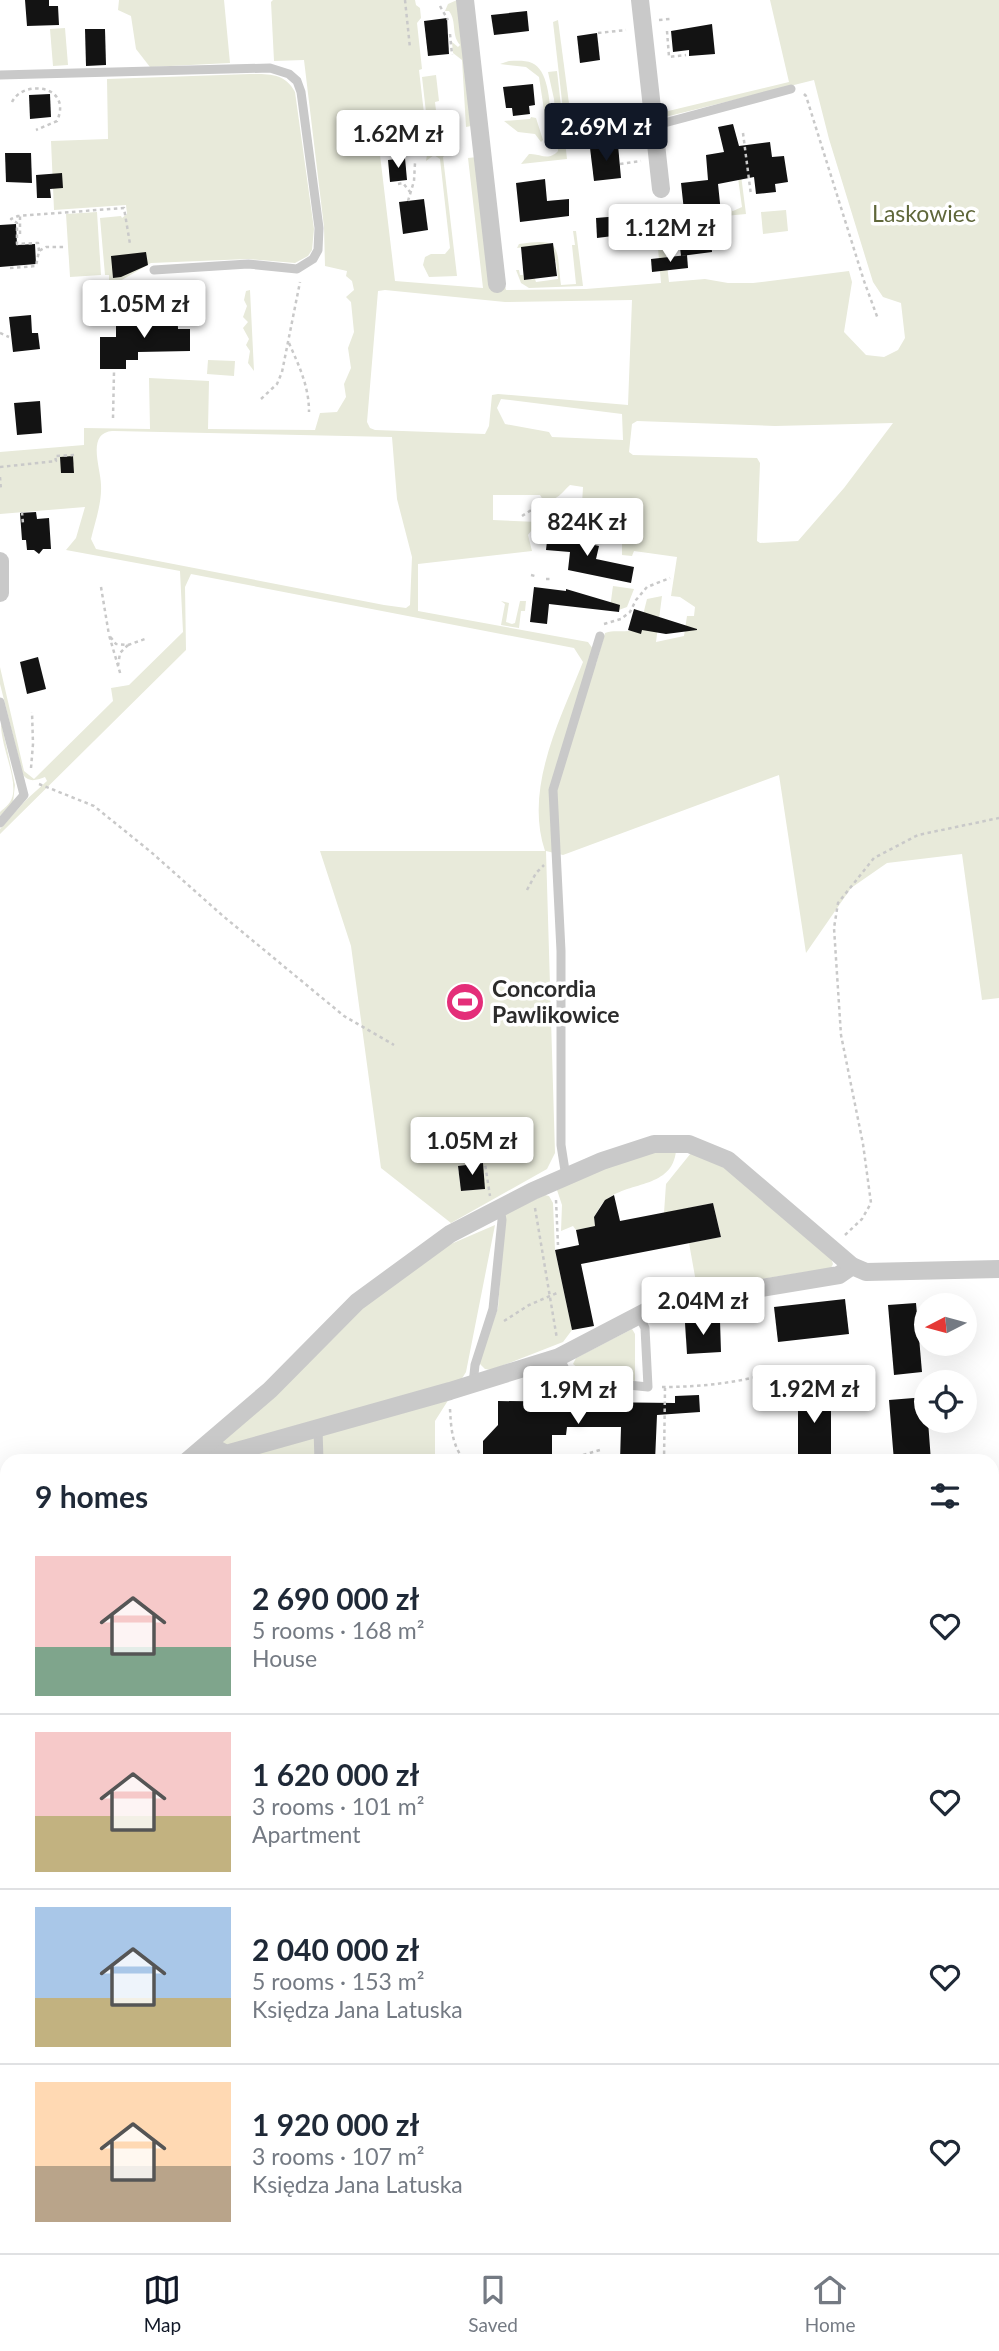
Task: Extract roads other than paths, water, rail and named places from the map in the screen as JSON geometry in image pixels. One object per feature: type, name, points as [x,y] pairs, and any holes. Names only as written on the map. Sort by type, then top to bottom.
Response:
[{"type":"street","points":[[465,0],[497,284]]},
{"type":"street","points":[[640,0],[661,189]]},
{"type":"street","points":[[0,561],[0,593]]},
{"type":"street","points":[[196,1454],[270,1390],[357,1303],[450,1234],[541,1187],[601,1161],[654,1144],[689,1144],[728,1160],[852,1266],[866,1272],[999,1269]]},
{"type":"street","points":[[209,1444],[226,1454],[317,1429],[559,1356],[666,1304],[839,1275],[852,1266]]},
{"type":"lane","points":[[0,75],[270,68],[289,74],[296,81],[301,92],[319,228],[318,250],[306,265],[298,269],[248,264],[154,270]]},
{"type":"lane","points":[[653,126],[791,89]]},
{"type":"lane","points":[[566,1177],[561,1145],[561,951],[552,806],[557,772],[589,678],[601,631]]},
{"type":"lane","points":[[0,702],[24,795],[0,823]]},
{"type":"lane","points":[[473,1384],[475,1365],[493,1309],[502,1220],[500,1208]]},
{"type":"lane","points":[[559,1356],[565,1369],[579,1380],[648,1387],[645,1328],[639,1316]]},
{"type":"lane","points":[[317,1429],[319,1454]]},
{"type":"place","name":"Concordia Pawlikowice","points":[[465,1002]]},
{"type":"park label","name":"Laskowiec","points":[[924,214]]}]
